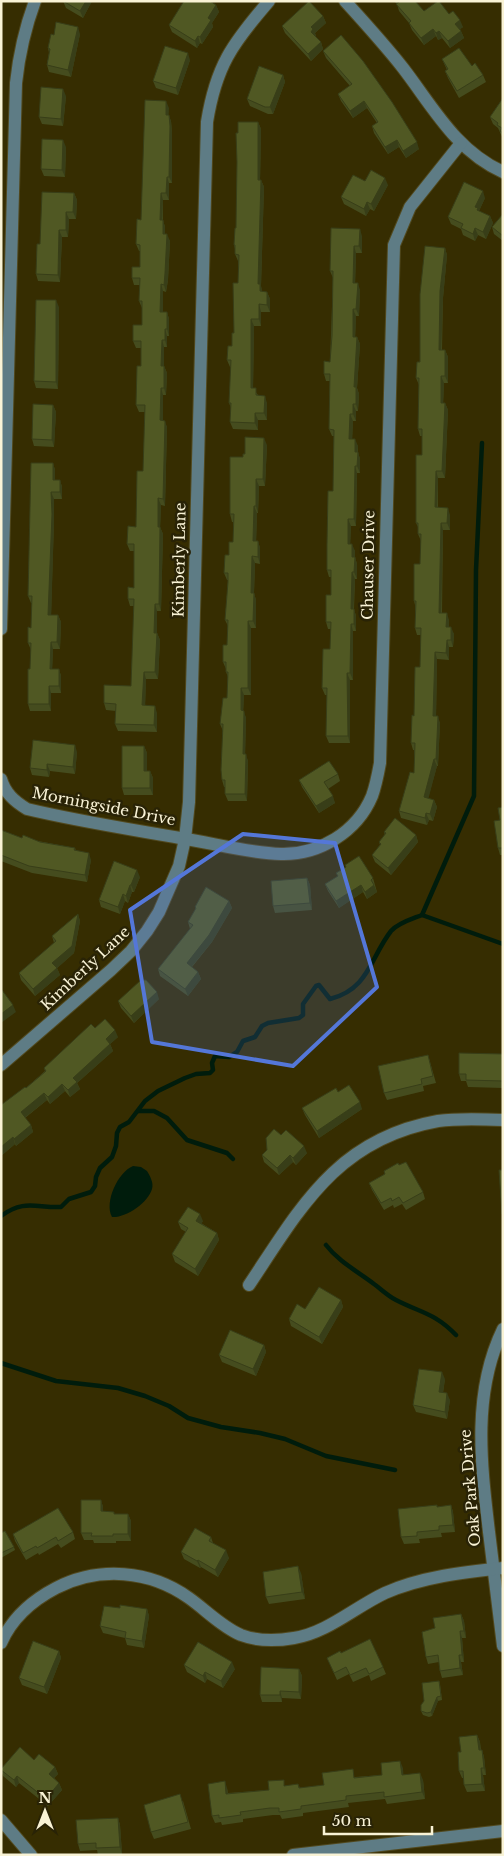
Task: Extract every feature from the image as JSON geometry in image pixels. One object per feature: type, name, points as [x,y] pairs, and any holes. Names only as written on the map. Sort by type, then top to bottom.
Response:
[{"type":"street","points":[[1,629],[16,83],[20,52],[29,16],[35,1]]},
{"type":"street","name":"Kimberly Lane","points":[[1,1065],[131,951],[159,912],[179,866],[185,839],[190,784],[207,122],[218,74],[243,31],[269,1]]},
{"type":"street","points":[[345,1],[368,25],[397,61],[443,124],[477,159],[503,172]]},
{"type":"street","name":"Chauser Drive","points":[[185,839],[262,852],[299,853],[314,849],[339,836],[352,826],[371,797],[380,763],[394,244],[410,207],[461,143]]},
{"type":"street","name":"Morningside Drive","points":[[1,779],[8,794],[15,802],[27,809],[185,839]]},
{"type":"street","points":[[249,1285],[309,1197],[328,1176],[353,1156],[393,1134],[439,1121],[468,1119],[503,1120]]},
{"type":"street","name":"Oak Park Drive","points":[[503,1329],[490,1362],[480,1423],[481,1456],[498,1568],[503,1646]]},
{"type":"street","points":[[1,1643],[14,1622],[29,1606],[50,1591],[68,1582],[87,1576],[108,1573],[131,1574],[152,1579],[171,1586],[224,1625],[241,1635],[276,1640],[313,1633],[387,1592],[418,1582],[498,1568]]},
{"type":"street","points":[[1,1820],[31,1855]]},
{"type":"street","points":[[293,1855],[503,1831]]},
{"type":"highlighted area","points":[[243,834],[335,843],[377,987],[293,1066],[152,1042],[130,910]]},
{"type":"shaded area","points":[[133,1166],[141,1167],[147,1171],[152,1182],[150,1194],[136,1209],[118,1217],[112,1217],[110,1204],[114,1188],[122,1174]]},
{"type":"building","points":[[63,1],[86,1],[80,11]]},
{"type":"building","points":[[184,1],[210,1],[216,5],[208,18],[211,20],[200,37],[198,36],[195,41],[169,25]]},
{"type":"building","points":[[309,1],[323,16],[311,27],[313,29],[311,32],[321,42],[308,54],[282,26]]},
{"type":"building","points":[[398,1],[415,1],[424,11],[439,1],[449,14],[453,11],[460,20],[455,24],[461,31],[448,41],[439,31],[436,33],[433,29],[421,38],[409,23],[411,21],[396,4]]},
{"type":"building","points":[[56,22],[78,27],[68,70],[47,65],[50,49],[48,48],[51,34],[54,35]]},
{"type":"building","points":[[341,35],[363,61],[417,142],[403,151],[397,140],[385,147],[372,126],[378,122],[364,101],[350,111],[338,94],[352,84],[323,51]]},
{"type":"building","points":[[165,46],[188,53],[176,88],[153,81]]},
{"type":"building","points":[[459,48],[472,66],[475,63],[483,75],[457,91],[445,71],[448,69],[442,59]]},
{"type":"building","points":[[259,66],[283,75],[270,107],[265,107],[247,99]]},
{"type":"building","points":[[41,87],[63,89],[61,119],[39,117]]},
{"type":"building","points":[[503,98],[503,133],[500,131],[502,128],[497,125],[498,123],[490,117]]},
{"type":"building","points":[[145,100],[166,101],[166,115],[169,115],[170,126],[169,177],[167,177],[166,193],[161,193],[160,220],[163,220],[163,234],[167,234],[164,285],[161,284],[160,312],[167,312],[167,329],[165,329],[165,340],[162,340],[161,366],[164,366],[164,388],[161,388],[160,420],[165,421],[163,499],[158,498],[158,527],[160,527],[159,604],[155,604],[154,633],[157,633],[155,672],[144,672],[142,705],[155,706],[154,725],[115,724],[116,704],[104,703],[104,685],[131,686],[134,599],[128,599],[128,587],[134,588],[134,544],[127,544],[128,526],[136,527],[137,471],[143,471],[145,405],[136,405],[137,366],[141,366],[141,341],[133,341],[133,325],[142,325],[142,301],[139,301],[140,278],[132,278],[132,267],[140,267],[140,245],[136,244],[137,219],[141,220]]},
{"type":"building","points":[[238,122],[258,122],[258,180],[261,180],[258,284],[260,284],[260,291],[267,292],[267,305],[259,304],[259,319],[251,319],[251,388],[256,388],[256,395],[265,396],[264,413],[255,413],[255,423],[230,422],[231,360],[227,360],[228,346],[232,346],[232,333],[234,333],[233,283],[238,283],[239,255],[235,254],[234,245],[236,228],[236,133],[238,133]]},
{"type":"building","points":[[42,139],[63,140],[62,170],[41,169]]},
{"type":"building","points":[[371,170],[385,178],[371,204],[367,202],[364,209],[341,197],[353,175],[365,181]]},
{"type":"building","points":[[464,182],[483,191],[475,207],[478,208],[477,210],[490,216],[483,232],[475,228],[473,234],[461,228],[463,224],[448,217]]},
{"type":"building","points":[[42,192],[74,193],[73,212],[66,212],[66,230],[59,230],[58,275],[36,274],[37,244],[40,244]]},
{"type":"building","points":[[503,214],[503,236],[492,227]]},
{"type":"building","points":[[331,228],[360,229],[359,246],[354,246],[353,283],[358,283],[356,309],[353,309],[353,337],[357,337],[354,387],[356,387],[356,404],[353,404],[353,414],[350,414],[349,439],[355,439],[355,452],[358,452],[357,466],[355,466],[354,519],[348,519],[348,544],[352,544],[352,557],[355,557],[354,572],[352,572],[351,609],[354,609],[354,624],[351,624],[350,673],[347,673],[348,736],[326,736],[327,688],[322,688],[323,649],[330,649],[331,622],[326,622],[326,595],[331,595],[331,570],[327,570],[327,544],[328,491],[333,491],[334,430],[329,429],[330,374],[324,374],[324,361],[330,362],[332,336],[333,271],[330,271]]},
{"type":"building","points":[[425,246],[445,248],[440,291],[439,350],[445,350],[445,376],[441,376],[441,403],[445,403],[442,471],[436,471],[435,507],[448,508],[447,523],[441,523],[439,613],[447,613],[446,627],[451,627],[451,640],[447,640],[446,653],[435,652],[433,716],[438,716],[436,759],[434,759],[424,797],[434,800],[430,814],[426,813],[425,818],[399,811],[410,772],[414,773],[415,743],[411,743],[412,715],[414,716],[415,667],[420,667],[421,628],[415,628],[414,564],[420,564],[421,534],[418,534],[418,523],[416,523],[416,455],[422,455],[422,429],[418,429],[419,378],[416,378],[417,362],[420,362],[420,294]]},
{"type":"building","points":[[36,300],[56,300],[56,382],[34,381]]},
{"type":"building","points":[[33,404],[53,405],[52,440],[32,439]]},
{"type":"building","points":[[245,437],[264,438],[263,479],[256,479],[256,506],[254,506],[253,541],[258,541],[258,557],[252,556],[251,593],[254,593],[253,621],[248,621],[248,688],[241,688],[241,710],[244,711],[243,754],[246,754],[245,794],[225,794],[225,780],[222,780],[221,770],[223,724],[220,724],[223,698],[227,698],[228,672],[226,672],[226,662],[223,662],[223,645],[227,645],[228,620],[225,620],[228,573],[224,573],[225,555],[229,555],[229,542],[233,542],[234,514],[230,514],[230,457],[243,457],[243,454],[245,454]]},
{"type":"building","points":[[31,463],[53,463],[53,480],[60,480],[60,492],[51,492],[52,514],[48,615],[58,615],[57,642],[51,642],[50,669],[59,669],[59,686],[49,686],[49,704],[28,704],[28,669],[30,669],[31,643],[28,643],[28,627],[31,628],[32,596],[28,596]]},
{"type":"building","points":[[33,740],[75,745],[73,767],[47,764],[47,770],[30,768]]},
{"type":"building","points":[[122,746],[144,746],[144,771],[150,771],[150,788],[122,788]]},
{"type":"building","points":[[329,761],[338,774],[324,782],[333,796],[316,806],[299,780]]},
{"type":"building","points":[[503,807],[503,848],[498,848],[494,821],[500,820],[498,808]]},
{"type":"building","points":[[395,818],[416,835],[388,868],[372,855],[381,844],[379,842],[386,833],[384,832]]},
{"type":"building","points":[[1,830],[22,838],[23,835],[40,842],[75,848],[74,850],[89,853],[85,875],[29,866],[1,855]]},
{"type":"building","points":[[359,856],[373,878],[371,880],[374,885],[365,892],[361,885],[336,901],[325,884],[338,876],[336,873]]},
{"type":"building","points":[[114,861],[137,870],[126,896],[123,894],[118,907],[99,900]]},
{"type":"building","points":[[307,878],[310,903],[273,906],[271,881]]},
{"type":"building","points":[[206,887],[229,901],[209,935],[187,963],[198,972],[185,989],[158,969],[193,925],[188,922]]},
{"type":"building","points":[[78,914],[72,946],[52,963],[57,968],[33,989],[19,973],[56,941],[52,936]]},
{"type":"building","points":[[141,980],[146,980],[157,992],[131,1016],[118,1001]]},
{"type":"building","points":[[1,990],[13,1005],[1,1014]]},
{"type":"building","points":[[105,1019],[115,1030],[106,1039],[110,1044],[73,1078],[77,1082],[68,1090],[62,1084],[48,1097],[44,1093],[21,1112],[31,1125],[1,1147],[1,1105],[26,1088],[46,1071],[44,1068],[91,1024],[95,1028]]},
{"type":"building","points":[[459,1053],[503,1054],[503,1081],[466,1080],[466,1074],[459,1074]]},
{"type":"building","points":[[428,1055],[433,1076],[421,1079],[422,1084],[384,1093],[378,1066]]},
{"type":"building","points":[[349,1085],[360,1102],[317,1131],[302,1108],[336,1088],[338,1092]]},
{"type":"building","points":[[274,1129],[281,1135],[286,1130],[304,1146],[293,1158],[290,1155],[277,1168],[262,1155],[267,1150],[266,1138]]},
{"type":"building","points":[[406,1162],[423,1192],[403,1203],[399,1197],[392,1201],[391,1198],[381,1203],[369,1183],[385,1174],[384,1171],[398,1163],[399,1165]]},
{"type":"building","points":[[499,1170],[503,1170],[503,1214],[502,1214]]},
{"type":"building","points":[[188,1207],[200,1214],[196,1221],[217,1233],[195,1269],[172,1254],[188,1228],[178,1222]]},
{"type":"building","points":[[319,1287],[341,1300],[319,1337],[289,1319],[297,1304],[305,1309]]},
{"type":"building","points":[[230,1330],[264,1345],[253,1369],[219,1355]]},
{"type":"building","points":[[419,1369],[442,1372],[439,1392],[447,1393],[445,1412],[413,1405]]},
{"type":"building","points":[[81,1500],[101,1500],[101,1511],[114,1512],[114,1514],[128,1514],[128,1534],[91,1536],[92,1533],[81,1533]]},
{"type":"building","points":[[437,1505],[437,1507],[451,1505],[453,1525],[439,1526],[439,1530],[417,1532],[417,1536],[401,1537],[398,1509]]},
{"type":"building","points":[[58,1508],[73,1532],[58,1541],[56,1537],[37,1548],[36,1546],[23,1553],[13,1534]]},
{"type":"building","points":[[195,1528],[211,1537],[209,1541],[226,1550],[215,1570],[181,1552]]},
{"type":"building","points":[[5,1531],[14,1547],[1,1553],[1,1533]]},
{"type":"building","points":[[298,1566],[302,1592],[266,1597],[263,1572]]},
{"type":"building","points":[[120,1605],[147,1609],[142,1641],[125,1638],[126,1632],[100,1626],[104,1606],[120,1608]]},
{"type":"building","points":[[461,1614],[464,1631],[460,1631],[462,1655],[459,1655],[460,1668],[440,1671],[438,1655],[426,1657],[422,1632],[435,1628],[433,1618]]},
{"type":"building","points":[[370,1639],[383,1667],[369,1674],[366,1668],[350,1675],[346,1667],[334,1673],[327,1658]]},
{"type":"building","points":[[33,1641],[59,1651],[44,1687],[19,1678]]},
{"type":"building","points":[[198,1642],[232,1662],[221,1681],[205,1672],[203,1676],[184,1665]]},
{"type":"building","points":[[261,1667],[299,1669],[299,1692],[280,1691],[280,1695],[260,1695]]},
{"type":"building","points":[[439,1681],[441,1696],[437,1697],[431,1712],[421,1711],[421,1705],[424,1701],[422,1683]]},
{"type":"building","points":[[477,1735],[479,1750],[482,1750],[484,1768],[481,1768],[482,1784],[464,1785],[463,1771],[459,1771],[458,1752],[461,1752],[459,1737]]},
{"type":"building","points":[[20,1747],[34,1760],[39,1754],[55,1767],[49,1774],[59,1783],[46,1799],[17,1776],[14,1780],[1,1770]]},
{"type":"building","points":[[400,1761],[402,1775],[420,1773],[422,1792],[384,1797],[384,1792],[346,1796],[346,1800],[301,1806],[301,1809],[279,1812],[279,1808],[270,1808],[240,1812],[241,1815],[219,1818],[219,1815],[212,1816],[208,1784],[225,1781],[226,1794],[269,1790],[268,1781],[284,1780],[284,1786],[298,1784],[299,1788],[324,1785],[322,1773],[353,1769],[354,1778],[382,1775],[381,1763]]},
{"type":"building","points":[[180,1794],[188,1822],[151,1832],[144,1805]]},
{"type":"building","points":[[118,1818],[120,1847],[96,1848],[96,1843],[78,1844],[76,1820]]},
{"type":"waterway","points":[[1,1216],[24,1206],[61,1207],[69,1199],[91,1192],[95,1186],[100,1168],[112,1157],[120,1127],[129,1122],[145,1101],[158,1091],[185,1078],[196,1074],[210,1073],[213,1070],[212,1063],[215,1056],[229,1057],[237,1052],[243,1041],[255,1037],[262,1026],[268,1023],[299,1018],[303,1015],[303,1004],[316,986],[319,985],[330,999],[353,988],[361,980],[391,931],[401,923],[422,915],[474,796],[476,570],[482,443]]},
{"type":"waterway","points":[[422,915],[503,944]]},
{"type":"waterway","points":[[138,1111],[154,1111],[167,1118],[187,1140],[227,1153],[233,1159]]},
{"type":"waterway","points":[[326,1245],[342,1261],[390,1297],[428,1314],[456,1335]]},
{"type":"waterway","points":[[1,1363],[56,1381],[118,1388],[169,1406],[188,1418],[221,1427],[285,1439],[326,1456],[395,1470]]}]
